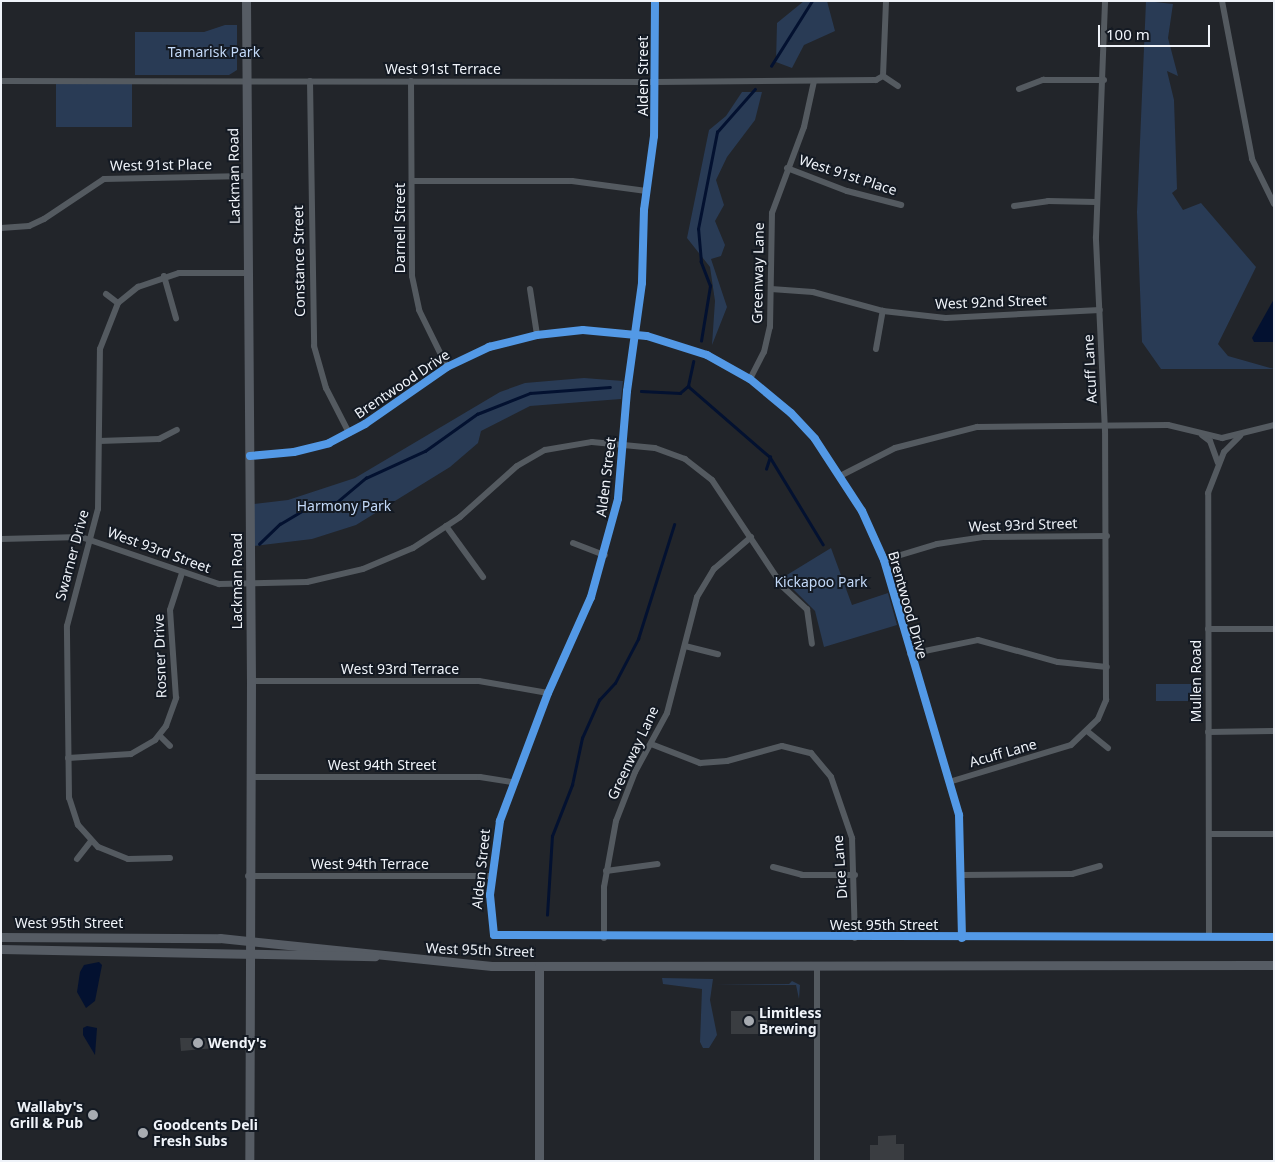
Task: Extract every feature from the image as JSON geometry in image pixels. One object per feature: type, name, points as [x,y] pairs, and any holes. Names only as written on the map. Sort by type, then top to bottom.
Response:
[{"type":"main road","name":"Lackman Road","points":[[246,1],[251,585],[251,777],[248,876],[249,1161]]},
{"type":"main road","name":"West 95th Street","points":[[1,937],[248,940],[361,950],[375,956]]},
{"type":"main road","name":"West 95th Street","points":[[1,949],[375,956],[454,965],[1274,964]]},
{"type":"main road","points":[[539,966],[540,1161]]},
{"type":"street","name":"Alden Street","points":[[494,935],[490,916],[491,876],[500,821],[513,782],[548,693],[585,613],[604,555],[618,498],[636,334],[646,191],[654,136],[655,1]]},
{"type":"street","points":[[886,1],[883,76],[898,86]]},
{"type":"street","name":"Acuff Lane","points":[[949,782],[1060,750],[1087,731],[1098,719],[1106,700],[1107,536],[1105,424],[1096,202],[1104,80],[1105,1]]},
{"type":"street","points":[[1222,1],[1252,159],[1274,204]]},
{"type":"street","name":"West 91st Terrace","points":[[1,81],[655,82],[876,80],[883,76]]},
{"type":"street","name":"Greenway Lane","points":[[750,379],[768,336],[771,289],[771,221],[787,168],[809,113],[814,80]]},
{"type":"street","points":[[1019,89],[1043,80],[1104,80]]},
{"type":"street","name":"Constance Street","points":[[310,81],[314,346],[326,388],[348,433]]},
{"type":"street","name":"Darnell Street","points":[[411,81],[415,292],[425,324],[447,367]]},
{"type":"street","name":"West 91st Place","points":[[787,168],[847,191],[901,205]]},
{"type":"street","name":"West 91st Place","points":[[1,228],[28,226],[44,219],[104,179],[246,176]]},
{"type":"street","points":[[413,181],[572,181],[646,191]]},
{"type":"street","points":[[1014,206],[1048,201],[1096,202]]},
{"type":"street","points":[[106,294],[118,303],[138,287],[164,276],[249,273]]},
{"type":"street","points":[[164,276],[176,318]]},
{"type":"street","points":[[530,289],[537,335]]},
{"type":"street","name":"West 92nd Street","points":[[771,289],[813,292],[883,311],[970,318],[1100,310]]},
{"type":"street","name":"Swarner Drive","points":[[91,842],[71,808],[68,758],[67,626],[73,593],[91,540],[98,502],[100,350],[118,303]]},
{"type":"street","points":[[876,349],[883,311]]},
{"type":"street","name":"Brentwood Drive","points":[[250,456],[308,449],[348,433],[447,367],[489,347],[537,335],[583,330],[636,334],[701,352],[750,379],[799,420],[842,475],[884,560],[910,654],[959,815],[962,874],[962,938]]},
{"type":"street","points":[[842,475],[895,448],[948,432],[991,425],[1168,425],[1201,435],[1240,436],[1274,425]]},
{"type":"street","points":[[99,441],[159,439],[177,430]]},
{"type":"street","points":[[1201,435],[1210,441],[1218,463]]},
{"type":"street","name":"Mullen Road","points":[[1209,937],[1208,493],[1218,463],[1240,436]]},
{"type":"street","name":"West 93rd Street","points":[[1,538],[67,536],[91,540],[182,573],[219,584],[251,585],[307,582],[363,569],[412,548],[446,526],[511,471],[538,453],[580,442],[624,444],[674,453],[698,467],[724,495],[783,586],[807,609],[812,644]]},
{"type":"street","points":[[446,526],[482,578]]},
{"type":"street","name":"West 93rd Street","points":[[884,560],[937,544],[984,537],[1107,536]]},
{"type":"street","name":"Greenway Lane","points":[[604,938],[606,871],[616,821],[667,713],[697,597],[708,576],[751,537]]},
{"type":"street","points":[[573,543],[604,555]]},
{"type":"street","name":"Rosner Drive","points":[[160,736],[176,698],[170,620],[182,573]]},
{"type":"street","points":[[1208,629],[1274,628]]},
{"type":"street","points":[[910,654],[978,640],[1058,662],[1107,667]]},
{"type":"street","points":[[685,646],[718,654]]},
{"type":"street","name":"West 93rd Terrace","points":[[251,682],[479,681],[548,693]]},
{"type":"street","points":[[1087,731],[1108,748]]},
{"type":"street","points":[[1208,732],[1274,731]]},
{"type":"street","points":[[68,758],[123,756],[160,736],[170,746]]},
{"type":"street","name":"Dice Lane","points":[[651,744],[678,757],[707,763],[782,746],[805,750],[823,765],[841,798],[852,838],[855,875],[855,938]]},
{"type":"street","name":"West 94th Street","points":[[251,777],[480,777],[513,782]]},
{"type":"street","points":[[1209,834],[1274,834]]},
{"type":"street","points":[[77,859],[91,842],[128,859],[170,858]]},
{"type":"street","points":[[606,871],[658,864]]},
{"type":"street","points":[[773,866],[802,875],[855,875]]},
{"type":"street","points":[[962,874],[1072,874],[1100,866]]},
{"type":"street","name":"West 94th Terrace","points":[[248,876],[491,876]]},
{"type":"street","name":"West 95th Street","points":[[494,935],[604,938],[1274,937]]},
{"type":"street","points":[[817,966],[817,1161]]},
{"type":"green space","points":[[804,1],[827,1],[835,31],[804,45],[792,68],[776,62],[777,23]]},
{"type":"green space","points":[[1146,1],[1173,4],[1168,38],[1178,76],[1167,71],[1174,100],[1177,189],[1172,193],[1183,210],[1201,203],[1256,267],[1218,344],[1228,356],[1274,369],[1161,369],[1142,342],[1137,212]]},
{"type":"green space","name":"Tamarisk Park","points":[[225,25],[237,25],[237,70],[229,75],[135,75],[135,32],[204,32]]},
{"type":"green space","points":[[56,84],[132,84],[132,127],[56,127]]},
{"type":"green space","points":[[742,92],[762,92],[755,120],[727,157],[716,180],[724,205],[715,221],[725,245],[721,256],[711,259],[727,307],[712,345],[715,301],[710,267],[687,238],[709,130],[726,116]]},
{"type":"green space","name":"Harmony Park","points":[[584,378],[623,381],[621,399],[530,406],[481,431],[478,443],[450,467],[356,525],[312,539],[254,546],[253,504],[288,500],[355,478],[500,392],[525,383]]},
{"type":"green space","name":"Kickapoo Park","points":[[831,548],[852,605],[888,593],[897,625],[824,647],[815,611],[782,578]]},
{"type":"green space","points":[[1156,684],[1203,684],[1203,701],[1156,701]]},
{"type":"green space","points":[[662,978],[713,979],[710,1000],[717,1035],[709,1048],[703,1048],[700,1042],[702,989],[663,984]]},
{"type":"green space","points":[[792,981],[800,985],[799,999],[796,985],[714,985],[789,984]]},
{"type":"shaded area","points":[[1274,299],[1274,342],[1254,342],[1252,338]]},
{"type":"shaded area","points":[[99,962],[102,965],[95,1001],[86,1008],[77,992],[80,972],[84,965]]},
{"type":"shaded area","points":[[87,1026],[97,1028],[95,1055],[83,1035],[83,1028]]},
{"type":"building","name":"Limitless Brewing","points":[[731,1011],[767,1011],[767,1034],[731,1034]]},
{"type":"building","name":"Wendy's","points":[[180,1038],[215,1038],[215,1048],[181,1051]]},
{"type":"building","points":[[896,1135],[896,1144],[904,1144],[904,1161],[870,1161],[870,1145],[878,1145],[878,1136]]},
{"type":"waterway","points":[[771,66],[812,1]]},
{"type":"waterway","points":[[701,341],[710,286],[701,262],[698,229],[717,132],[755,89]]},
{"type":"waterway","points":[[641,391],[680,393],[688,386],[693,362]]},
{"type":"waterway","points":[[688,386],[770,457],[823,544]]},
{"type":"waterway","points":[[259,544],[280,524],[317,502],[337,502],[366,478],[425,451],[477,414],[530,393],[610,387]]},
{"type":"waterway","points":[[766,469],[770,457]]},
{"type":"waterway","points":[[547,915],[552,836],[572,785],[582,738],[599,700],[615,683],[638,639],[674,525]]},
{"type":"cycle path","points":[[655,1],[654,136],[644,210],[642,283],[627,391],[618,499],[591,597],[548,693],[500,821],[490,895],[494,935],[1274,937]]},
{"type":"cycle path","points":[[250,456],[294,452],[329,443],[365,424],[447,367],[489,347],[537,335],[583,330],[647,336],[707,355],[750,379],[791,413],[815,439],[862,511],[884,560],[959,815],[962,938]]},
{"type":"place","name":"Limitless Brewing","points":[[749,1021]]},
{"type":"place","name":"Wendy's","points":[[198,1043]]},
{"type":"place","name":"Wallaby's Grill & Pub","points":[[93,1115]]},
{"type":"place","name":"Goodcents Deli Fresh Subs","points":[[143,1133]]}]
